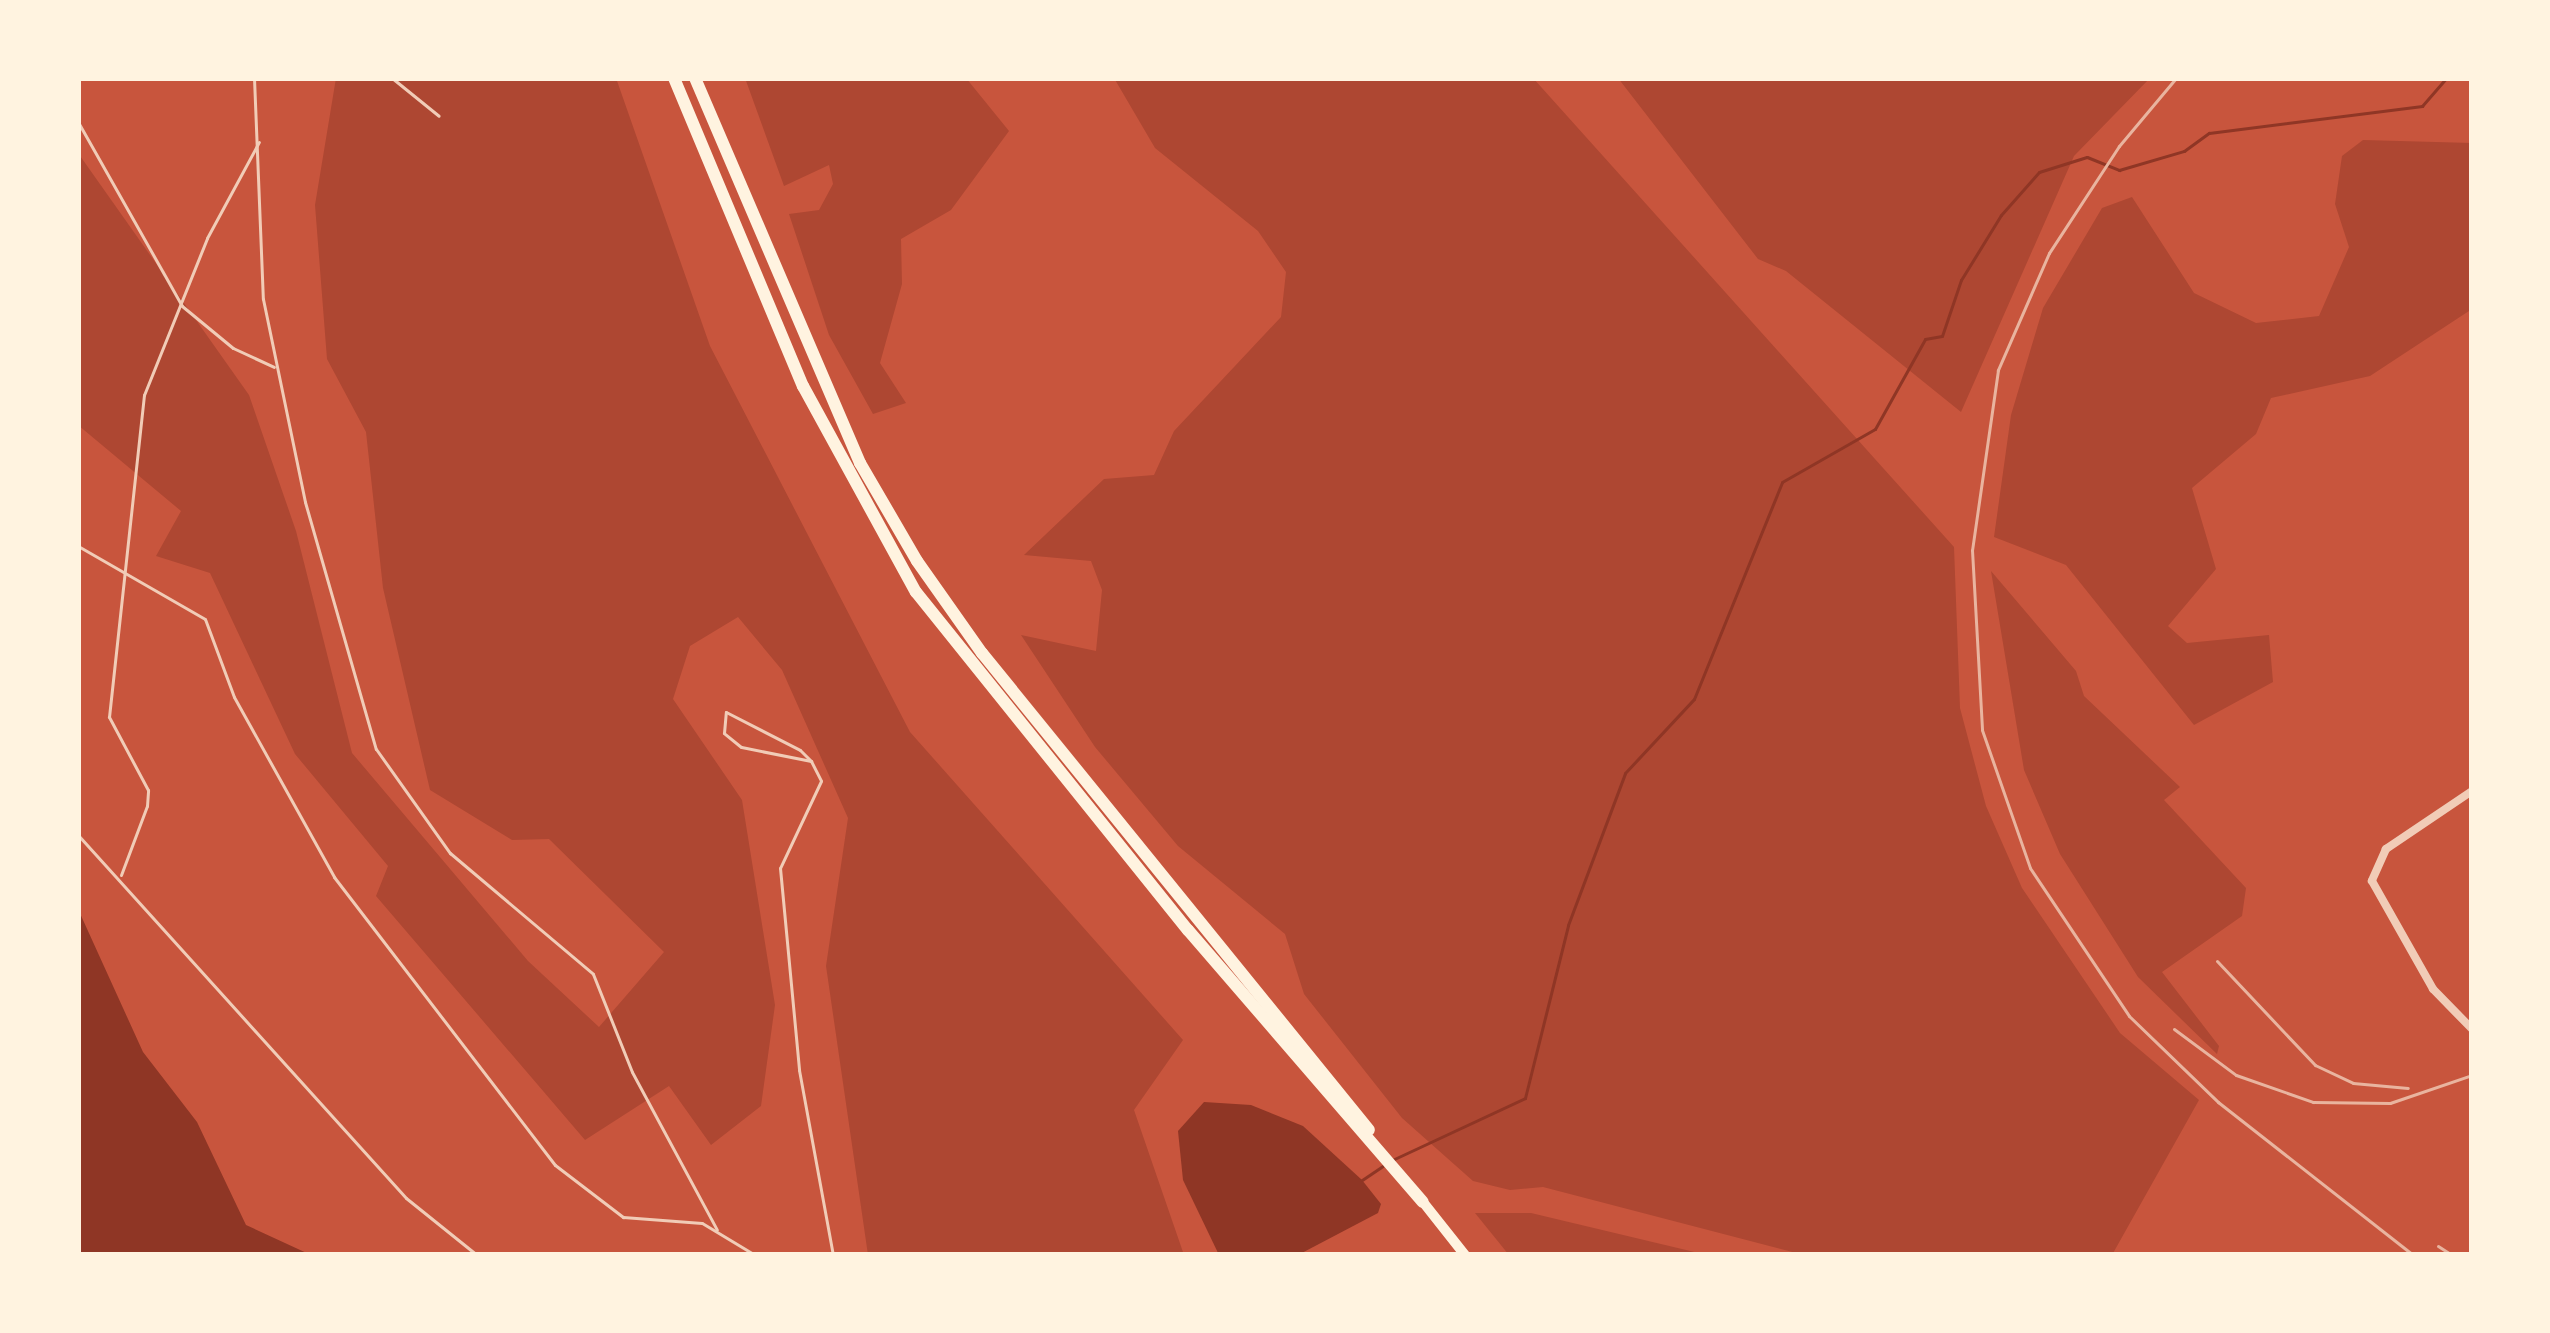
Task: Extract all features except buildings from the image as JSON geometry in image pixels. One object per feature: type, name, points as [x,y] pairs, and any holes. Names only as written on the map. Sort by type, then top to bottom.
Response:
[{"type":"highway","points":[[674,78],[802,386],[916,592],[1390,1161]]},
{"type":"highway","points":[[695,78],[860,463],[917,561],[982,652],[1423,1202]]},
{"type":"main road","points":[[1423,1202],[1465,1255]]},
{"type":"street","points":[[2472,791],[2386,849],[2372,874],[2391,923],[2433,989],[2472,1029]]},
{"type":"lane","points":[[254,78],[260,140],[259,246],[276,368],[376,749],[450,853],[593,974],[632,1072],[717,1229]]},
{"type":"lane","points":[[392,78],[439,116]]},
{"type":"lane","points":[[78,122],[182,306],[233,348],[276,368]]},
{"type":"lane","points":[[121,874],[143,832],[148,790],[109,716],[144,395],[207,238],[260,140]]},
{"type":"lane","points":[[78,546],[205,620],[234,697],[334,877],[555,1165],[623,1217],[717,1229],[755,1255]]},
{"type":"lane","points":[[811,761],[741,747],[724,733],[726,712],[800,750],[811,761],[820,794],[788,841],[780,868],[799,1070],[833,1255]]},
{"type":"lane","points":[[78,835],[121,874],[406,1198],[477,1255]]},
{"type":"shaded area","points":[[336,78],[616,78],[710,346],[910,732],[1183,1040],[1134,1110],[1184,1255],[868,1255],[826,966],[848,818],[782,670],[738,617],[690,646],[673,699],[742,800],[775,1005],[761,1106],[711,1145],[669,1086],[585,1140],[376,896],[388,866],[295,754],[210,573],[156,556],[181,511],[78,425],[78,153],[249,395],[296,531],[352,753],[528,961],[599,1027],[664,952],[549,839],[512,840],[430,790],[383,588],[366,432],[327,359],[315,205]]},
{"type":"shaded area","points":[[745,78],[966,78],[1009,131],[951,210],[901,239],[902,284],[880,363],[906,403],[873,414],[829,335],[789,214],[819,210],[833,184],[829,165],[784,186]]},
{"type":"shaded area","points":[[1114,78],[1533,78],[1954,547],[1960,708],[1986,806],[2022,888],[2120,1033],[2199,1100],[2112,1255],[1804,1255],[1543,1187],[1510,1190],[1473,1181],[1402,1118],[1304,994],[1285,934],[1178,846],[1095,747],[1021,635],[1096,651],[1102,590],[1091,561],[1024,555],[1104,479],[1154,475],[1174,431],[1281,317],[1286,272],[1258,231],[1155,148]]},
{"type":"shaded area","points":[[1618,78],[2150,78],[2074,156],[1961,412],[1786,271],[1758,259]]},
{"type":"shaded area","points":[[2363,140],[2472,143],[2472,309],[2370,376],[2271,398],[2256,434],[2192,488],[2216,569],[2168,626],[2187,643],[2269,635],[2273,682],[2194,725],[2066,565],[1994,537],[2011,415],[2043,308],[2102,208],[2132,197],[2194,293],[2256,323],[2319,316],[2349,247],[2335,204],[2342,156]]},
{"type":"shaded area","points":[[1991,571],[2076,671],[2084,696],[2180,787],[2164,800],[2246,888],[2242,916],[2162,972],[2219,1046],[2217,1054],[2138,977],[2060,854],[2024,770]]},
{"type":"shaded area","points":[[78,909],[143,1052],[197,1122],[246,1225],[311,1255],[78,1255]]},
{"type":"shaded area","points":[[1204,1102],[1251,1105],[1303,1126],[1362,1180],[1381,1204],[1378,1213],[1298,1255],[1219,1255],[1183,1180],[1178,1131]]},
{"type":"shaded area","points":[[1475,1213],[1531,1213],[1707,1255],[1509,1255]]},
{"type":"waterway","points":[[1390,1161],[1525,1098],[1568,925],[1625,773],[1694,699],[1782,482],[1875,429],[1925,339],[1942,336],[1961,280],[2001,215],[2039,172],[2087,157],[2119,170],[2184,151],[2209,133],[2422,106],[2446,78]]},
{"type":"waterway","points":[[1362,1180],[1383,1166]]},
{"type":"railway","points":[[2176,78],[2119,146],[2049,253],[1998,370],[1972,550],[1982,730],[2030,868],[2129,1016],[2218,1102],[2413,1255]]},
{"type":"railway","points":[[2217,961],[2315,1065],[2353,1083],[2408,1088]]},
{"type":"railway","points":[[2174,1029],[2236,1075],[2313,1102],[2390,1103],[2472,1075]]},
{"type":"railway","points":[[2438,1246],[2452,1255]]}]
